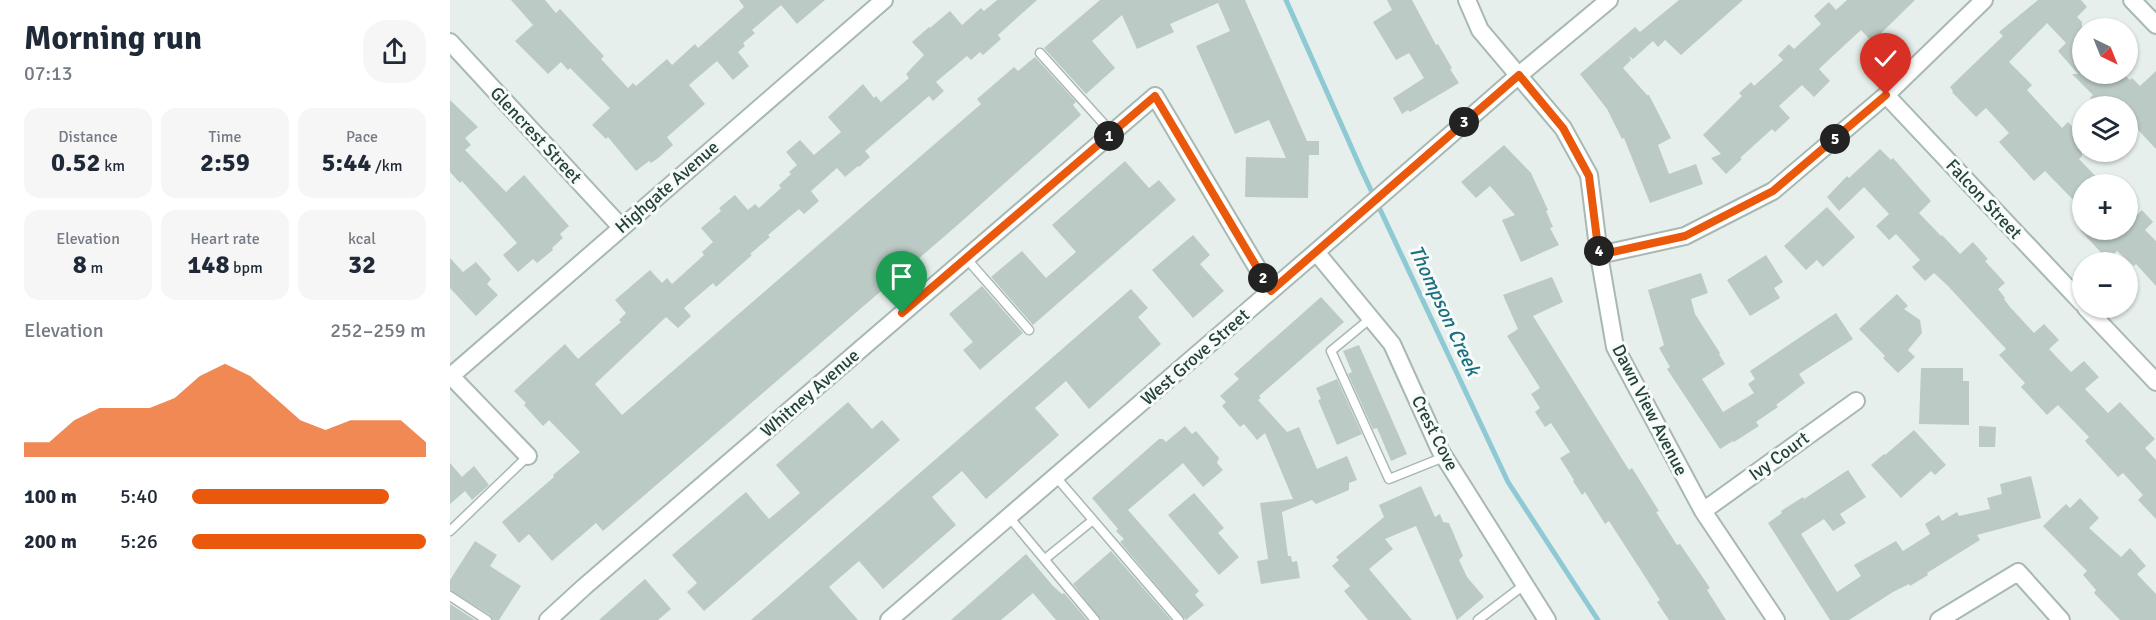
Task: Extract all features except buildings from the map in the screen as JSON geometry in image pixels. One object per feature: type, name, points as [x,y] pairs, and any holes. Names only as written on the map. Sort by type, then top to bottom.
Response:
[{"type":"street","name":"Highgate Avenue","points":[[451,376],[884,0]]},
{"type":"street","name":"Dawn View Avenue","points":[[1467,0],[1480,30],[1563,128],[1589,176],[1599,255],[1615,347],[1703,512],[1776,620]]},
{"type":"street","name":"West Grove Street","points":[[890,620],[1519,75],[1609,0]]},
{"type":"street","points":[[1599,255],[1685,236],[1773,191],[1886,95],[1984,0]]},
{"type":"street","points":[[2132,0],[2156,25]]},
{"type":"street","name":"Glencrest Street","points":[[450,42],[621,227]]},
{"type":"street","name":"Falcon Street","points":[[1886,95],[2072,292]]},
{"type":"street","name":"Whitney Avenue","points":[[548,620],[1155,96],[1271,291]]},
{"type":"street","name":"Crest Cove","points":[[1316,252],[1392,344],[1444,457],[1546,620]]},
{"type":"street","points":[[2095,318],[2156,382]]},
{"type":"street","points":[[451,376],[528,456]]},
{"type":"street","name":"Ivy Court","points":[[1703,512],[1856,401]]},
{"type":"street","points":[[1939,620],[2018,572],[2061,620]]},
{"type":"lane","points":[[1040,53],[1112,133]]},
{"type":"lane","points":[[966,258],[1029,330]]},
{"type":"lane","points":[[1371,318],[1331,351],[1389,479],[1444,457]]},
{"type":"lane","points":[[450,531],[528,456]]},
{"type":"lane","points":[[1056,477],[1179,620]]},
{"type":"lane","points":[[1009,517],[1095,620]]},
{"type":"lane","points":[[1045,559],[1093,520]]},
{"type":"lane","points":[[1478,620],[1524,585]]},
{"type":"lane","points":[[450,596],[487,620]]},
{"type":"waterway","name":"Thompson Creek","points":[[1286,0],[1362,171],[1508,482],[1598,620]]},
{"type":"route","points":[[902,313],[1155,96],[1271,291],[1519,75],[1563,128],[1589,176],[1599,255],[1685,236],[1773,191],[1886,95]]}]
